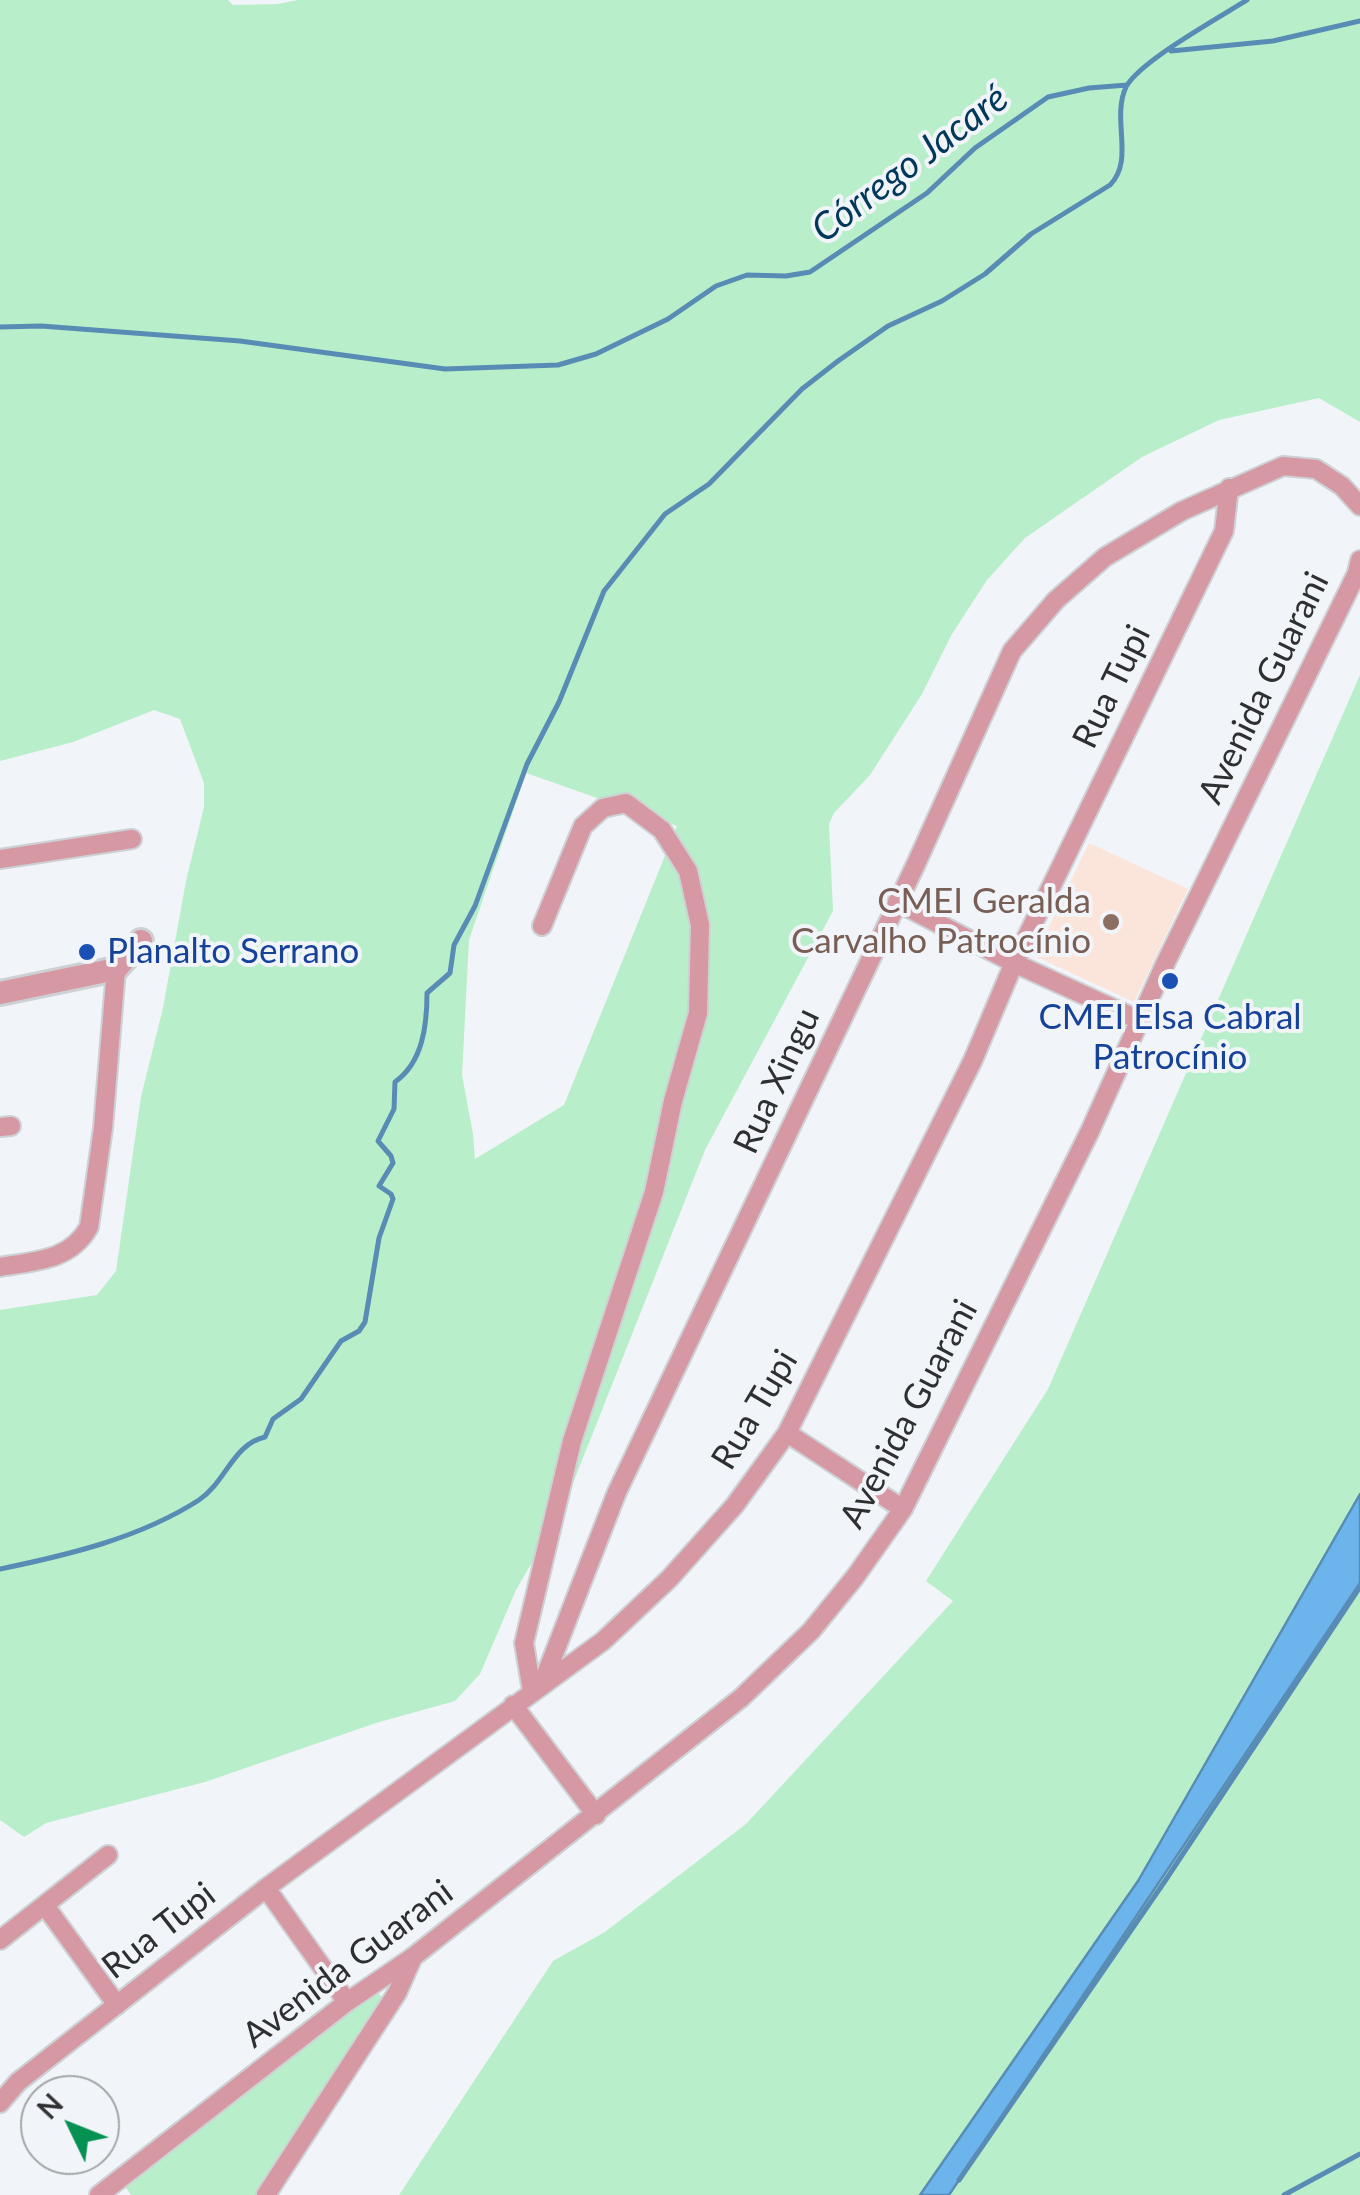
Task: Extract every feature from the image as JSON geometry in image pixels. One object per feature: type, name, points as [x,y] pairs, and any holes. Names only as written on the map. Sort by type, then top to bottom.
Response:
[{"type":"street","points":[[1229,488],[1283,466],[1316,469],[1342,486],[1360,506]]},
{"type":"street","name":"Rua Xingu","points":[[537,1686],[617,1492],[898,902],[1012,651],[1056,600],[1105,557],[1229,488]]},
{"type":"street","name":"Rua Tupi","points":[[0,2103],[18,2082],[266,1888],[603,1641],[669,1579],[735,1505],[787,1433],[973,1060],[1014,962],[1224,530],[1229,514],[1229,488]]},
{"type":"street","name":"Avenida Guarani","points":[[100,2195],[120,2189],[347,2002],[413,1957],[741,1698],[811,1631],[855,1577],[903,1509],[1141,1022],[1166,962],[1360,560]]},
{"type":"street","points":[[537,1686],[524,1643],[572,1441],[654,1192],[673,1101],[698,1014],[700,925],[688,871],[662,830],[626,803],[603,808],[582,826],[542,926]]},
{"type":"street","points":[[0,859],[132,838]]},
{"type":"street","points":[[898,902],[1141,1022]]},
{"type":"street","points":[[0,1267],[59,1257],[82,1238],[88,1226],[103,1128],[116,970],[141,941]]},
{"type":"street","points":[[0,993],[116,970]]},
{"type":"street","points":[[787,1433],[903,1509]]},
{"type":"street","points":[[513,1704],[596,1815]]},
{"type":"street","points":[[0,1940],[108,1855]]},
{"type":"street","points":[[266,1888],[347,2002]]},
{"type":"street","points":[[46,1907],[117,2006]]},
{"type":"street","points":[[266,2195],[398,1994],[413,1957]]},
{"type":"shaded area","name":"CMEI Geralda Carvalho Patrocínio","points":[[1089,843],[1188,889],[1134,1002],[1035,956]]},
{"type":"green space","points":[[0,0],[228,0],[233,5],[298,0],[1360,0],[1360,422],[1319,398],[1219,420],[1142,457],[1025,538],[987,580],[870,775],[834,813],[829,824],[833,911],[705,1150],[562,1511],[516,1590],[480,1674],[455,1701],[376,1723],[205,1782],[46,1823],[24,1837],[0,1820],[0,1310],[97,1295],[116,1271],[141,1097],[204,807],[204,783],[180,719],[154,710],[73,742],[0,761]],"holes":[[[526,773],[677,826],[564,1105],[475,1159],[462,1075],[469,940]]]},
{"type":"green space","points":[[1360,675],[1360,1494],[1138,1881],[920,2195],[399,2195],[553,1961],[605,1932],[746,1824],[953,1601],[926,1581],[1048,1389]]},
{"type":"green space","points":[[1360,1583],[1360,2195],[949,2195]]},
{"type":"green space","points":[[377,1992],[383,1998],[259,2195],[131,2195],[124,2185]]},
{"type":"water","points":[[1360,1494],[1360,1583],[949,2195],[920,2195],[1138,1881]]},
{"type":"waterway","points":[[0,1569],[128,1535],[199,1500],[245,1447],[265,1437],[273,1419],[301,1399],[341,1341],[359,1331],[365,1322],[379,1238],[393,1199],[379,1186],[393,1163],[378,1141],[394,1109],[395,1082],[412,1064],[422,1042],[427,993],[450,973],[454,945],[475,906],[527,764],[559,702],[604,591],[665,514],[709,484],[802,389],[838,361],[888,326],[942,301],[985,274],[1031,234],[1110,185],[1121,164],[1122,99],[1134,76],[1247,0]]},
{"type":"waterway","points":[[1171,51],[1273,41],[1360,21]]},
{"type":"waterway","name":"Córrego Jacaré","points":[[0,327],[41,326],[240,341],[445,369],[558,365],[596,354],[668,319],[716,286],[747,275],[810,272],[927,193],[975,148],[1048,97],[1127,85]]},
{"type":"waterway","points":[[959,2180],[1165,1881],[1360,1587]]},
{"type":"waterway","points":[[1284,2195],[1360,2154]]},
{"type":"place","name":"CMEI Geralda Carvalho Patrocínio","points":[[1111,922]]},
{"type":"place","name":"Planalto Serrano","points":[[87,952]]},
{"type":"place","name":"CMEI Elsa Cabral Patrocínio","points":[[1170,981]]}]
